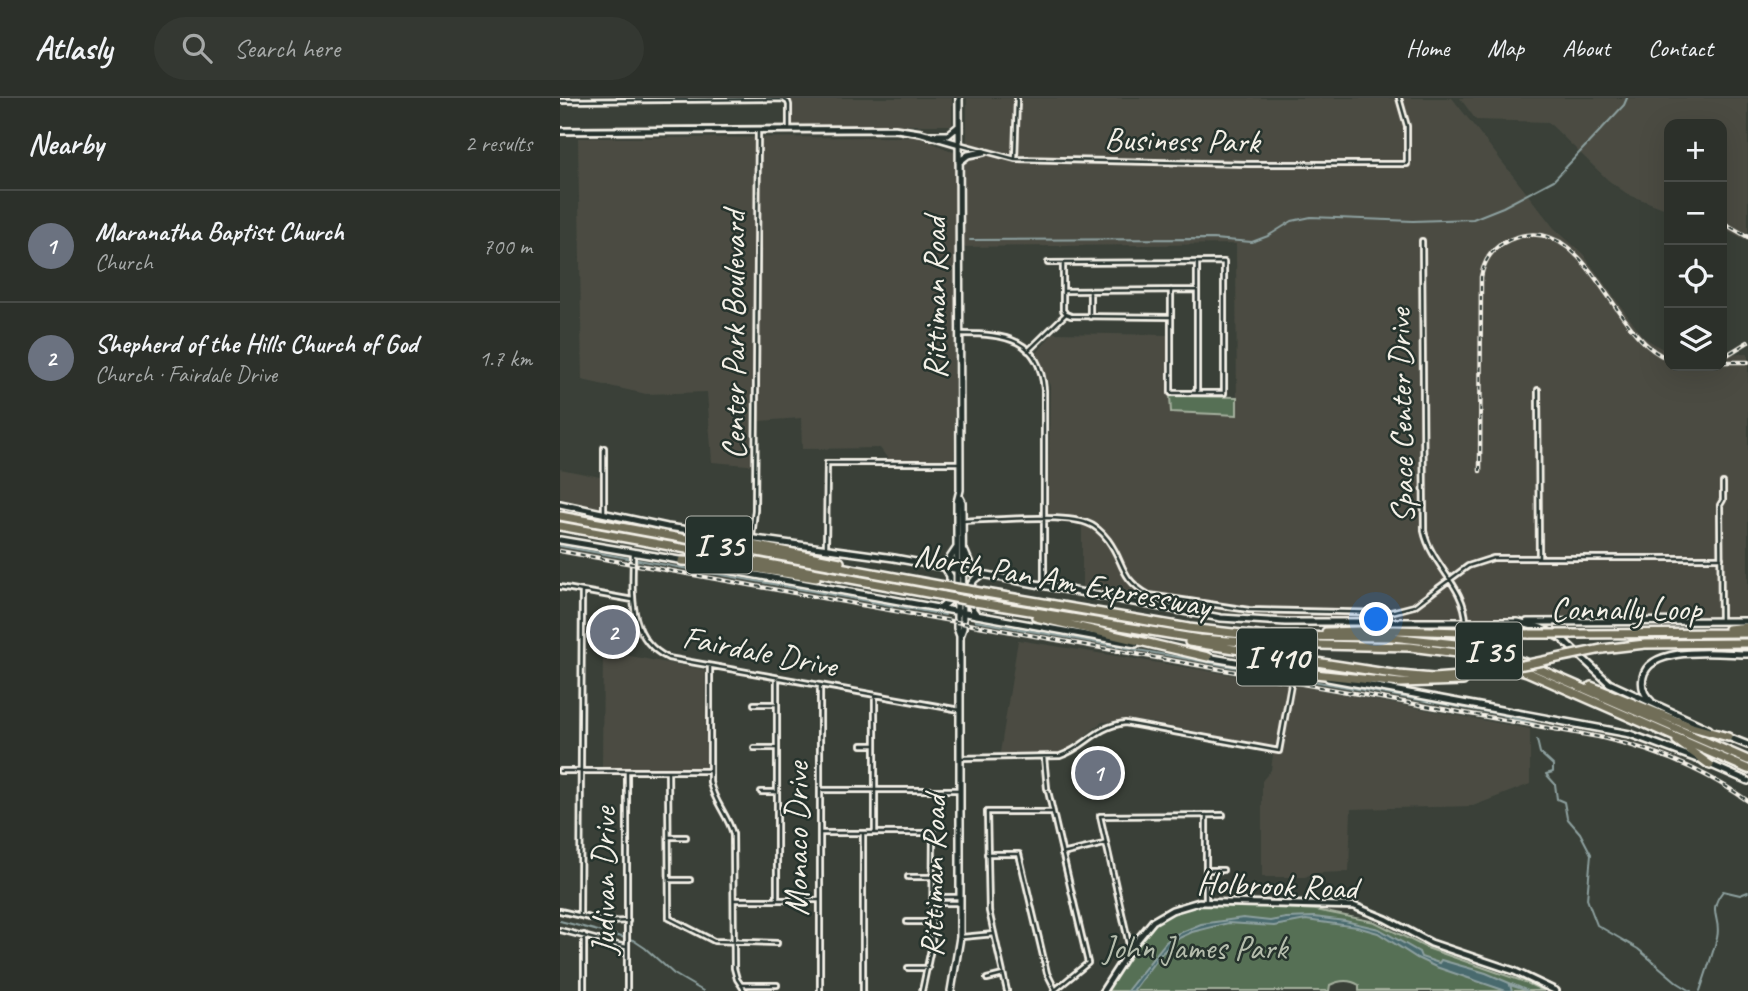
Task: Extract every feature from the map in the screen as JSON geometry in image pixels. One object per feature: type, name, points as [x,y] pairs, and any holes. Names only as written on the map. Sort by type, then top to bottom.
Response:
[{"type":"highway","name":"North Pan Am Expressway","points":[[560,516],[944,586],[1209,630],[1259,636],[1413,638],[1487,650],[1545,671],[1748,760]]},
{"type":"highway","name":"North Pan Am Expressway","points":[[560,526],[863,583],[1219,641],[1410,647],[1465,654],[1527,672],[1748,769]]},
{"type":"highway","points":[[720,535],[731,541],[821,557],[878,573]]},
{"type":"highway","points":[[681,561],[714,562],[791,575],[863,583]]},
{"type":"highway","points":[[975,602],[1208,657]]},
{"type":"highway","name":"Connally Loop","points":[[1082,620],[1238,651],[1418,677],[1473,677],[1602,649],[1646,644],[1748,643]]},
{"type":"highway","points":[[1671,633],[1748,627]]},
{"type":"highway","name":"Connally Loop","points":[[1209,630],[1394,630],[1530,634],[1748,633]]},
{"type":"highway","points":[[1700,643],[1748,649]]},
{"type":"highway","points":[[1487,650],[1521,658],[1692,727],[1728,737]]},
{"type":"highway","points":[[1294,675],[1406,684],[1436,684],[1473,677]]},
{"type":"highway","points":[[1668,733],[1710,765]]},
{"type":"main road","name":"Rittiman Road","points":[[959,98],[960,544]]},
{"type":"main road","points":[[928,135],[948,135],[959,126]]},
{"type":"main road","points":[[959,162],[968,155],[984,152]]},
{"type":"main road","name":"Rittiman Road","points":[[960,498],[957,502],[960,544],[960,612],[957,628],[960,636]]},
{"type":"main road","points":[[560,504],[604,515],[720,535],[936,565],[982,576],[1221,618],[1285,622],[1748,621]]},
{"type":"main road","points":[[560,540],[633,557],[681,561],[1294,675],[1630,734],[1675,749],[1748,781]]},
{"type":"main road","points":[[936,565],[948,561],[960,544],[968,560],[982,576]]},
{"type":"main road","points":[[939,607],[945,606],[950,600],[950,576],[944,568]]},
{"type":"main road","points":[[977,615],[970,605],[970,585],[974,578],[982,576]]},
{"type":"main road","points":[[939,607],[950,612],[957,628]]},
{"type":"main road","name":"Rittiman Road","points":[[951,991],[960,937],[960,636],[963,623],[960,612]]},
{"type":"main road","points":[[963,623],[977,615]]},
{"type":"main road","points":[[1518,622],[1541,628],[1562,639],[1609,683],[1748,745]]},
{"type":"main road","points":[[1656,706],[1647,698],[1642,686],[1645,670],[1654,660],[1663,655],[1674,654],[1748,654]]},
{"type":"street","points":[[1015,159],[1017,98]]},
{"type":"street","name":"Business Park","points":[[959,144],[1015,159],[1407,164],[1407,126],[1399,98]]},
{"type":"street","points":[[560,101],[783,99],[788,102],[789,130]]},
{"type":"street","points":[[560,131],[895,129],[959,144]]},
{"type":"street","name":"Center Park Boulevard","points":[[752,540],[755,501],[758,130]]},
{"type":"street","name":"Space Center Drive","points":[[1422,241],[1423,520],[1426,540],[1433,557],[1463,601],[1466,622]]},
{"type":"street","points":[[1063,262],[1063,310],[1066,314]]},
{"type":"street","points":[[1197,262],[1197,393]]},
{"type":"street","points":[[1048,263],[1224,262],[1224,393],[1171,393],[1171,290]]},
{"type":"street","points":[[1090,290],[1090,317]]},
{"type":"street","points":[[1063,291],[1197,290]]},
{"type":"street","points":[[1028,351],[1066,314]]},
{"type":"street","points":[[1066,314],[1090,317],[1171,317]]},
{"type":"street","points":[[959,334],[1006,336],[1028,351],[1038,365],[1044,383],[1044,587]]},
{"type":"street","points":[[1538,390],[1539,558]]},
{"type":"street","points":[[604,448],[604,515]]},
{"type":"street","points":[[826,549],[827,463],[960,463]]},
{"type":"street","points":[[1721,621],[1720,505],[1723,500],[1723,484]]},
{"type":"street","points":[[962,521],[1077,521],[1098,528],[1109,541],[1124,573],[1134,587],[1149,594],[1249,610],[1387,613],[1414,606],[1475,562],[1486,559],[1721,558]]},
{"type":"street","name":"Fairdale Drive","points":[[633,557],[633,600],[638,629],[653,648],[673,660],[960,710]]},
{"type":"street","points":[[560,587],[633,600]]},
{"type":"street","points":[[580,914],[582,591]]},
{"type":"street","points":[[710,666],[710,771],[713,793],[730,823],[733,834],[735,972],[744,991]]},
{"type":"street","points":[[960,758],[1044,757],[1065,754],[1098,731],[1125,723],[1279,751],[1294,675]]},
{"type":"street","points":[[777,678],[777,900]]},
{"type":"street","name":"Monaco Drive","points":[[820,686],[820,991]]},
{"type":"street","points":[[875,696],[875,833]]},
{"type":"street","points":[[754,704],[777,704]]},
{"type":"street","points":[[862,744],[875,745]]},
{"type":"street","points":[[754,748],[777,748]]},
{"type":"street","points":[[987,854],[1018,854],[1047,975],[1055,990],[1088,962],[1047,790],[1044,757]]},
{"type":"street","points":[[560,771],[710,771]]},
{"type":"street","name":"Judivan Drive","points":[[627,771],[627,991]]},
{"type":"street","points":[[668,771],[669,918],[714,941],[777,943]]},
{"type":"street","points":[[820,790],[959,790]]},
{"type":"street","points":[[761,792],[777,792]]},
{"type":"street","points":[[1007,991],[987,894],[987,811],[1053,812]]},
{"type":"street","points":[[1206,815],[1206,902]]},
{"type":"street","points":[[1130,949],[1100,816],[1223,815]]},
{"type":"street","points":[[820,833],[933,833],[933,922],[928,968],[922,991]]},
{"type":"street","points":[[863,833],[863,991]]},
{"type":"street","points":[[669,837],[686,837]]},
{"type":"street","points":[[1062,854],[1105,844]]},
{"type":"street","points":[[1206,870],[1223,870]]},
{"type":"street","points":[[908,877],[932,877]]},
{"type":"street","points":[[669,880],[690,880]]},
{"type":"street","points":[[734,900],[820,900]]},
{"type":"street","points":[[933,900],[936,903],[959,900]]},
{"type":"street","name":"Holbrook Road","points":[[1103,991],[1147,926],[1164,914],[1192,903],[1206,902],[1354,906],[1386,919],[1431,943],[1514,971],[1556,991]]},
{"type":"street","points":[[560,911],[607,922],[628,921]]},
{"type":"street","points":[[907,922],[933,922]]},
{"type":"street","points":[[688,929],[691,923]]},
{"type":"street","points":[[560,930],[626,947]]},
{"type":"street","points":[[960,937],[994,934]]},
{"type":"street","points":[[584,935],[584,991]]},
{"type":"street","points":[[908,968],[928,968]]},
{"type":"street","points":[[987,979],[1003,975]]},
{"type":"street","points":[[740,985],[777,985]]},
{"type":"shaded area","points":[[791,98],[952,98],[952,125],[791,125]]},
{"type":"shaded area","points":[[967,98],[1452,98],[1554,228],[1583,254],[1643,337],[1664,350],[1664,371],[1727,371],[1727,354],[1748,353],[1748,618],[1274,617],[1210,610],[1082,587],[1082,519],[1048,517],[1050,386],[1037,353],[1053,333],[1169,335],[1171,412],[1237,415],[1236,244],[955,247],[954,459],[888,459],[880,448],[802,449],[801,418],[759,421],[759,466],[712,462],[707,392],[646,394],[582,380],[578,138],[919,137],[967,158]]},
{"type":"shaded area","points":[[1460,98],[1748,98],[1748,241],[1727,231],[1727,119],[1664,119],[1664,208],[1629,195],[1608,180],[1548,122],[1476,120]]},
{"type":"shaded area","points":[[560,469],[600,477],[600,508],[560,498]]},
{"type":"shaded area","points":[[1018,640],[1294,685],[1530,729],[1530,784],[1473,806],[1351,809],[1349,872],[1313,873],[1305,877],[1262,877],[1262,781],[1271,770],[1274,747],[1127,720],[1102,722],[1061,753],[1000,753]]},
{"type":"shaded area","points":[[603,651],[705,670],[706,767],[602,768]]},
{"type":"green space","points":[[1170,396],[1237,397],[1237,415],[1171,412]]},
{"type":"green space","name":"John James Park","points":[[1206,903],[1316,910],[1375,922],[1427,948],[1544,991],[1359,991],[1359,985],[1344,981],[1330,985],[1329,991],[1103,991],[1149,924],[1168,912]]},
{"type":"water","points":[[1314,917],[1379,929],[1419,952],[1421,957],[1486,973],[1528,991],[1510,985],[1512,991],[1506,991],[1436,967],[1378,933],[1357,927],[1306,920],[1274,926],[1228,923],[1192,932],[1177,939],[1159,956],[1133,991],[1127,991],[1166,942],[1201,924],[1243,918],[1270,921]]},
{"type":"waterway","points":[[970,240],[1213,239],[1252,242],[1268,236],[1292,221],[1311,217],[1413,221],[1473,219],[1503,207],[1554,180],[1624,105],[1627,98]]},
{"type":"waterway","points":[[560,546],[945,615]]},
{"type":"waterway","points":[[975,621],[1498,714],[1536,724]]},
{"type":"waterway","points":[[1717,729],[1725,733]]},
{"type":"waterway","points":[[1537,740],[1540,753],[1553,765],[1553,772],[1546,774],[1555,784],[1557,799],[1564,802],[1567,818],[1580,833],[1591,854],[1587,899],[1597,925],[1638,949],[1691,991]]},
{"type":"waterway","points":[[1700,991],[1717,938],[1715,910],[1718,898],[1723,891],[1740,895],[1748,892]]},
{"type":"waterway","points":[[560,921],[633,940],[674,974],[703,991]]},
{"type":"railway","points":[[1727,225],[1748,237]]},
{"type":"railway","points":[[1480,471],[1481,277],[1484,265],[1498,246],[1509,240],[1536,235],[1559,241],[1579,257],[1630,327],[1649,347],[1664,356]]},
{"type":"railway","points":[[1727,355],[1748,342]]},
{"type":"railway","points":[[1727,362],[1748,362]]},
{"type":"railway","points":[[560,551],[1599,737],[1677,762],[1713,779],[1748,801]]},
{"type":"place","name":"Shepherd of the Hills Church of God","points":[[613,632]]},
{"type":"place","name":"Maranatha Baptist Church","points":[[1098,773]]}]
